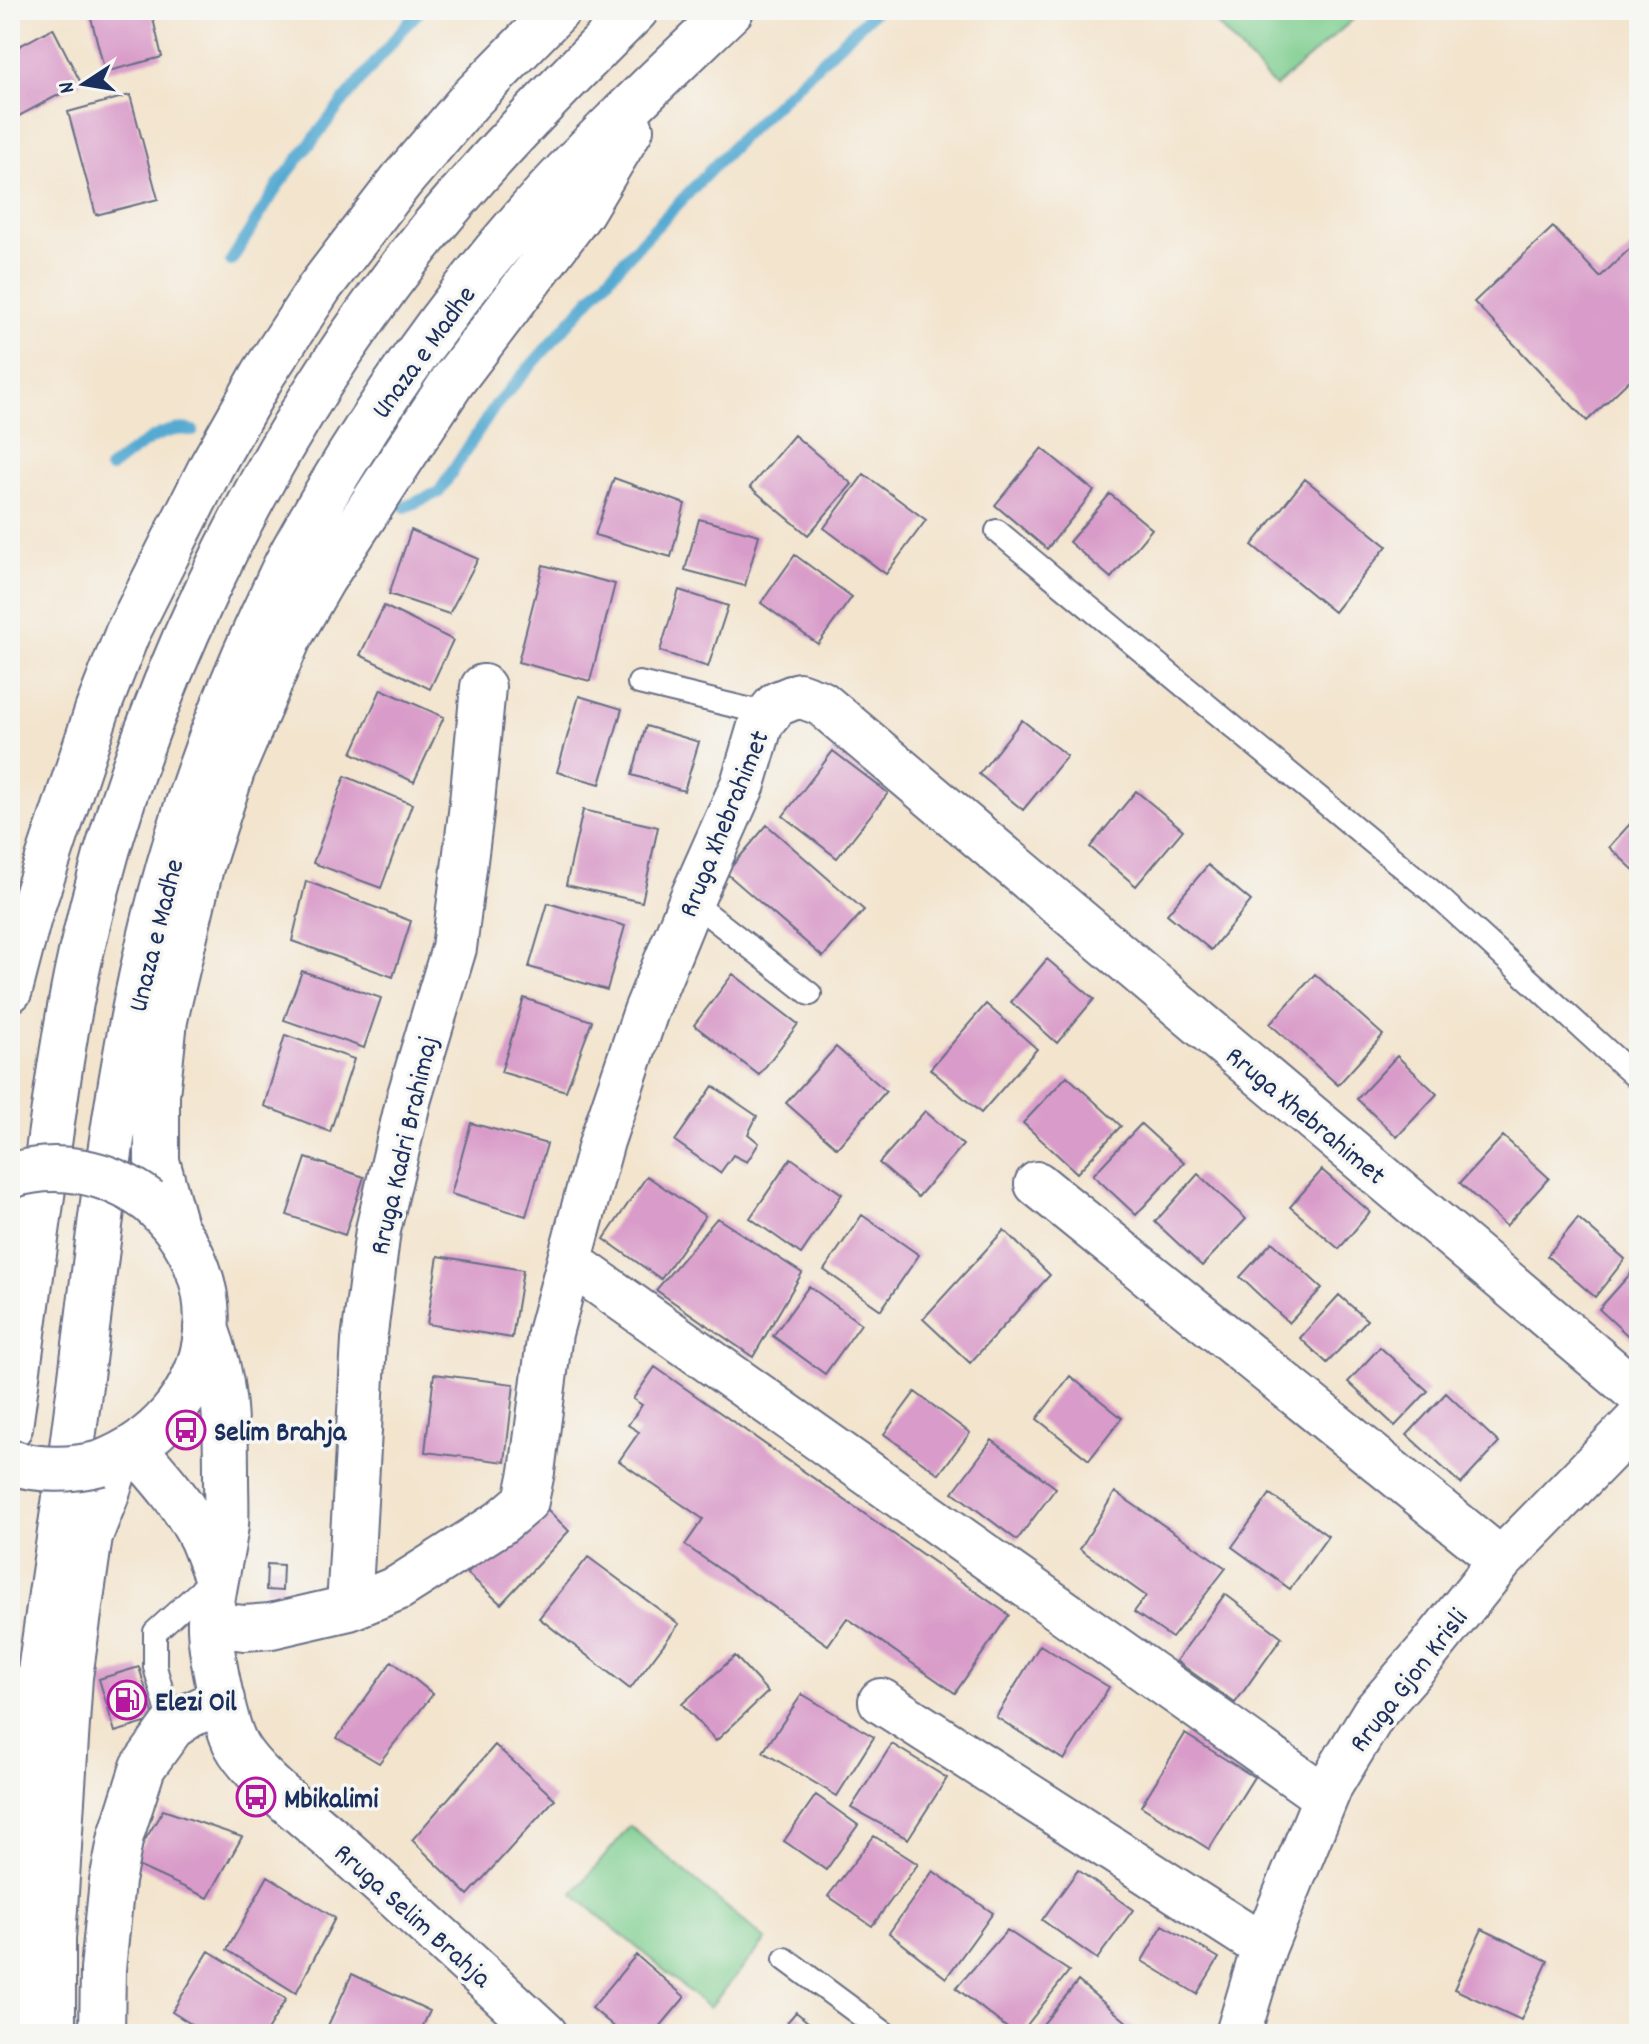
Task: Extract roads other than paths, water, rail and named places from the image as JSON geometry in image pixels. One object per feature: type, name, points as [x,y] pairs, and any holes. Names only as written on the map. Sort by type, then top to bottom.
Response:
[{"type":"main road","points":[[10,990],[29,917],[97,711],[127,634],[212,465],[264,373],[320,287],[401,181],[470,100],[558,10]]},
{"type":"main road","points":[[10,1427],[56,1094],[81,953],[137,756],[183,644],[265,474],[356,331],[409,257],[462,193],[525,122],[636,10]]},
{"type":"main road","name":"Unaza e Madhe","points":[[14,2034],[12,1981],[19,1856],[35,1712],[116,1114],[142,974],[198,771],[243,657],[294,549],[359,437],[430,334],[524,218],[585,151],[731,10]]},
{"type":"main road","points":[[162,1214],[157,1161],[157,1095],[165,1020],[201,867],[232,771],[289,638],[323,579],[452,382],[582,211],[660,79]]},
{"type":"main road","name":"Rruga Kadri Brahimaj","points":[[349,1608],[364,1341],[378,1230],[409,1098],[454,948],[483,687]]},
{"type":"main road","name":"Rruga Xhebrahimet","points":[[210,1624],[244,1628],[271,1626],[349,1608],[410,1581],[500,1523],[526,1501],[550,1333],[602,1141],[646,1011],[743,784],[761,723],[777,704],[799,695],[821,703],[1639,1394]]},
{"type":"main road","points":[[10,1176],[48,1169],[83,1171],[118,1182],[162,1214],[188,1247],[198,1269],[204,1292],[206,1328],[200,1364],[185,1397],[162,1426],[118,1456],[77,1468],[53,1470],[10,1462]]},
{"type":"main road","points":[[1037,1184],[1501,1560]]},
{"type":"main road","points":[[570,1262],[1325,1797]]},
{"type":"main road","name":"Rruga Selim Brahja","points":[[206,1328],[221,1379],[226,1417],[226,1525],[210,1624],[222,1700],[236,1744],[249,1763],[545,2034]]},
{"type":"main road","name":"Rruga Gjon Krisli","points":[[1238,2034],[1264,1947],[1325,1797],[1374,1713],[1501,1560],[1639,1419]]},
{"type":"main road","points":[[53,2034],[53,1939],[70,1677],[90,1536],[118,1456]]},
{"type":"main road","name":"Rruga Selim Brahja","points":[[118,1456],[161,1479],[201,1539],[216,1576]]},
{"type":"main road","points":[[102,2034],[112,1881],[121,1836],[143,1767],[172,1727],[222,1700]]},
{"type":"main road","points":[[881,1701],[1264,1947]]},
{"type":"lane","points":[[997,531],[1435,894],[1639,1080]]},
{"type":"lane","points":[[639,683],[768,714]]},
{"type":"lane","points":[[691,901],[810,994]]},
{"type":"lane","points":[[172,1727],[155,1667],[155,1632],[216,1576]]},
{"type":"lane","points":[[785,1959],[886,2034]]},
{"type":"waterway","points":[[231,261],[279,184],[337,109],[421,10]]},
{"type":"waterway","points":[[405,507],[439,492],[495,406],[631,253],[744,135],[876,10]]},
{"type":"waterway","points":[[110,468],[160,435],[182,429],[193,431]]},
{"type":"place","name":"Selim Brahja","points":[[186,1430]]},
{"type":"place","name":"Elezi Oil","points":[[127,1700]]},
{"type":"place","name":"Mbikalimi","points":[[256,1797]]}]
